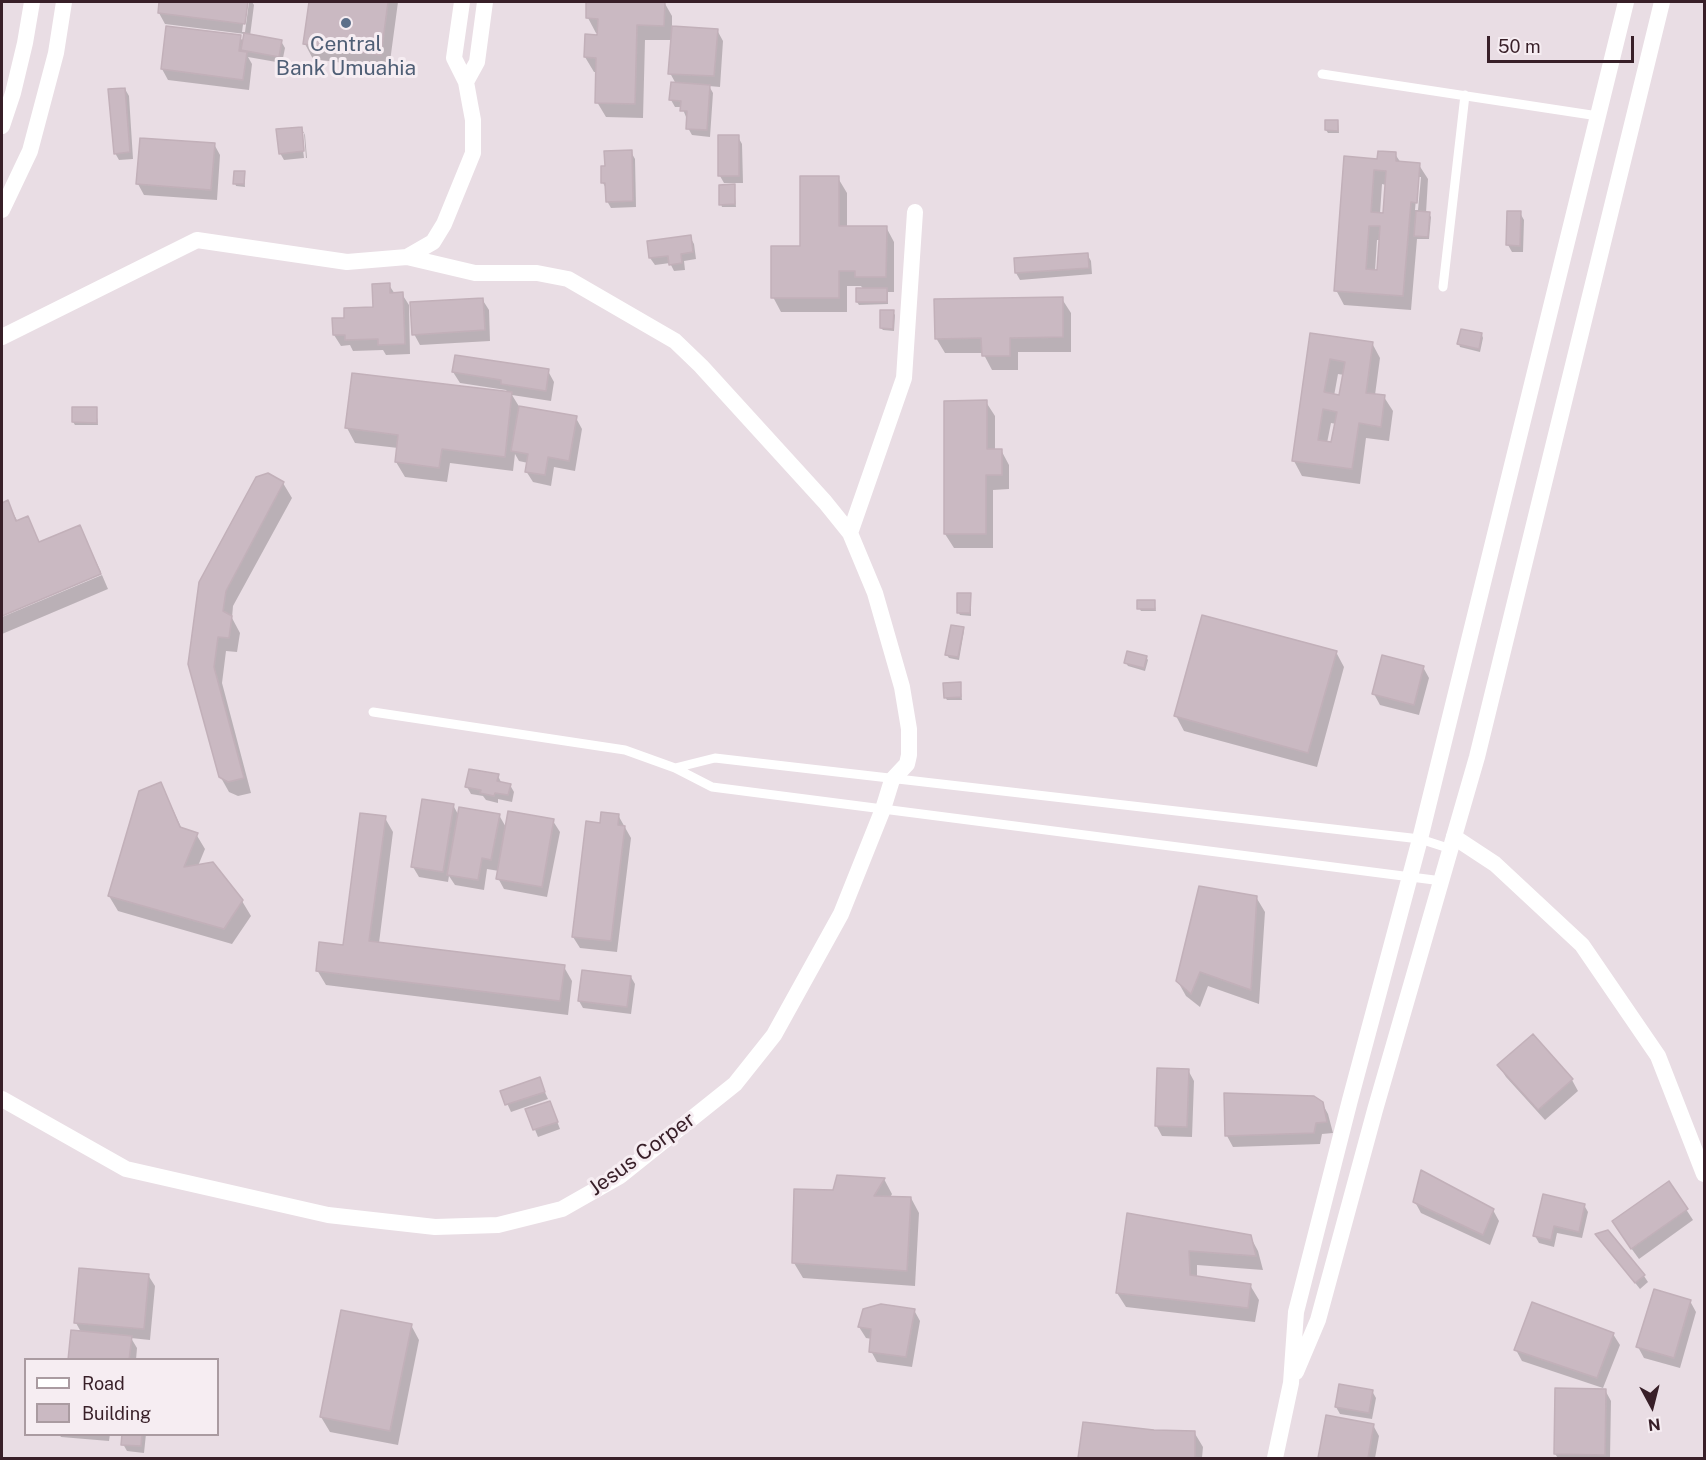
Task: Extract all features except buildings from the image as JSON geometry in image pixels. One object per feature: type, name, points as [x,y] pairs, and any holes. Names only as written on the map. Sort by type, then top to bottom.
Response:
[{"type":"street","points":[[2,126],[18,73],[32,2]]},
{"type":"street","points":[[2,210],[30,151],[56,53],[64,2]]},
{"type":"street","points":[[2,337],[197,240],[347,262],[406,257],[433,242],[444,224],[473,153],[473,120],[466,82],[454,58],[462,2]]},
{"type":"street","points":[[466,82],[477,62],[485,2]]},
{"type":"street","points":[[1275,1458],[1291,1383],[1296,1312],[1420,839],[1626,2]]},
{"type":"street","points":[[1291,1383],[1318,1320],[1375,1110],[1477,757],[1662,2]]},
{"type":"street","points":[[850,533],[904,378],[915,212]]},
{"type":"street","name":"Jesus Corper","points":[[2,1099],[126,1169],[328,1215],[435,1227],[498,1225],[562,1209],[620,1176],[735,1084],[774,1035],[841,914],[884,809],[892,780],[907,764],[909,755],[909,729],[902,687],[875,593],[850,533],[825,502],[701,366],[675,341],[568,279],[537,273],[475,273],[406,257]]},
{"type":"street","points":[[1452,843],[1495,864],[1582,945],[1658,1056],[1704,1174]]},
{"type":"lane","points":[[1322,74],[1598,116]]},
{"type":"lane","points":[[1443,287],[1465,95]]},
{"type":"lane","points":[[373,712],[625,750],[675,768],[712,787],[1442,882]]},
{"type":"lane","points":[[675,768],[715,758],[1452,843]]},
{"type":"place","name":"Central Bank Umuahia","points":[[346,23]]}]
